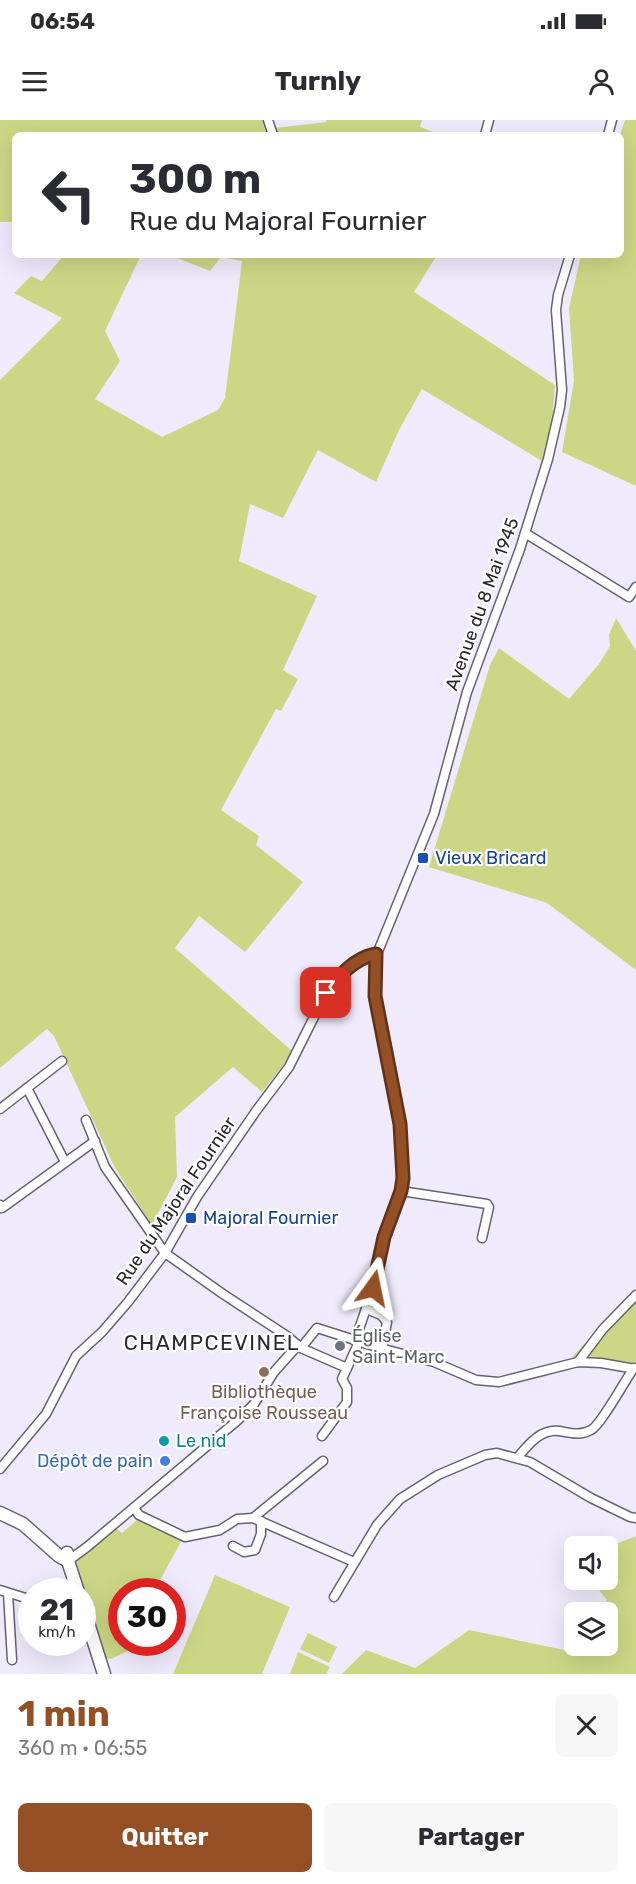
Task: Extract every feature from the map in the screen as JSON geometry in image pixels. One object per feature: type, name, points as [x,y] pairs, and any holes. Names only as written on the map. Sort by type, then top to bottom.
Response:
[{"type":"main road","points":[[0,1513],[23,1524],[59,1556],[67,1555],[74,1578]]},
{"type":"main road","points":[[96,1649],[104,1674]]},
{"type":"street","name":"Avenue du 8 Mai 1945","points":[[347,1368],[373,1288],[384,1237],[401,1191],[403,1178],[400,1124],[376,1008],[374,983],[376,954],[434,814],[467,693],[525,533],[548,459],[562,390],[556,310],[569,258]]},
{"type":"street","points":[[525,533],[629,597],[636,587]]},
{"type":"street","name":"Rue du Majoral Fournier","points":[[0,1469],[46,1414],[76,1356],[102,1332],[128,1302],[165,1253],[197,1197],[289,1067],[326,993],[348,968],[362,958],[376,954]]},
{"type":"street","points":[[0,1109],[62,1061]]},
{"type":"street","points":[[27,1088],[65,1162]]},
{"type":"street","points":[[86,1120],[105,1167],[165,1253],[299,1346],[347,1368],[342,1378],[347,1388],[347,1402],[322,1436]]},
{"type":"street","points":[[0,1205],[2,1208],[94,1141]]},
{"type":"street","points":[[401,1191],[487,1204],[489,1207],[482,1238]]},
{"type":"street","points":[[578,1362],[603,1329],[636,1295]]},
{"type":"street","points":[[366,1309],[381,1315],[387,1322],[382,1349]]},
{"type":"street","points":[[67,1555],[96,1539],[238,1419],[254,1404],[274,1372],[317,1328],[382,1349],[434,1362],[476,1380],[488,1382],[499,1382],[578,1362],[602,1363],[635,1369],[593,1430],[577,1435],[556,1431],[543,1434],[533,1439],[517,1458]]},
{"type":"street","points":[[334,1597],[377,1526],[400,1499],[438,1475],[485,1455],[496,1453],[530,1462],[591,1498],[636,1518]]},
{"type":"street","points":[[257,1519],[323,1461]]},
{"type":"street","points":[[134,1508],[139,1515],[185,1537],[220,1530],[237,1519],[257,1519],[354,1562]]},
{"type":"street","points":[[233,1546],[244,1552],[255,1550],[261,1534],[257,1519]]},
{"type":"street","points":[[4,1592],[12,1660]]},
{"type":"green space","points":[[0,120],[262,120],[267,129],[326,122],[326,120],[422,120],[420,127],[434,132],[12,132],[12,222],[0,222]]},
{"type":"green space","points":[[625,120],[636,120],[636,486],[562,452],[574,381],[569,308],[580,258],[624,258],[624,132],[621,132]]},
{"type":"green space","points":[[61,258],[140,258],[105,331],[120,361],[95,399],[162,437],[218,410],[225,398],[242,261],[226,258],[435,258],[414,292],[555,385],[552,425],[542,461],[422,389],[399,430],[376,482],[318,450],[283,518],[250,504],[239,561],[317,596],[283,670],[298,679],[281,711],[276,709],[221,810],[259,836],[256,845],[303,882],[245,952],[199,916],[175,948],[292,1051],[262,1092],[233,1067],[175,1117],[177,1177],[152,1225],[115,1168],[54,1036],[47,1029],[0,1068],[0,380],[62,318],[14,293],[31,276],[42,281]]},
{"type":"green space","points":[[178,258],[220,258],[210,271]]},
{"type":"green space","points":[[616,618],[636,651],[636,970],[547,903],[429,867],[490,665],[499,648],[569,699],[599,664],[610,646],[609,635]]},
{"type":"green space","points":[[636,1290],[636,1366],[601,1359],[572,1357]]},
{"type":"green space","points":[[138,1519],[182,1540],[161,1578],[108,1578],[108,1656],[117,1656],[111,1659],[105,1658],[96,1631],[96,1578],[79,1578],[74,1564],[116,1528],[122,1533]]},
{"type":"green space","points":[[636,1536],[636,1674],[342,1674],[366,1650],[415,1668],[469,1630],[564,1650],[564,1656],[618,1656],[618,1602],[606,1602],[607,1600],[599,1590],[618,1590],[618,1543]]},
{"type":"green space","points":[[215,1575],[290,1607],[262,1674],[173,1674],[181,1656],[186,1656],[186,1643]]},
{"type":"green space","points":[[308,1633],[337,1647],[329,1663],[300,1649]]},
{"type":"green space","points":[[298,1652],[330,1667],[326,1674],[290,1674]]},
{"type":"place","name":"Vieux Bricard","points":[[423,858]]},
{"type":"place","name":"Majoral Fournier","points":[[191,1218]]},
{"type":"place","name":"Église Saint-Marc","points":[[340,1346]]},
{"type":"place","name":"Bibliothèque Françoise Rousseau","points":[[264,1372]]},
{"type":"place","name":"Le nid","points":[[164,1441]]},
{"type":"place","name":"Dépôt de pain","points":[[165,1461]]},
{"type":"district","name":"CHAMPCEVINEL","points":[[212,1343]]},
{"type":"route","points":[[326,993],[348,968],[362,958],[376,954],[375,996],[400,1124],[403,1178],[401,1191],[384,1237],[373,1288]]}]
